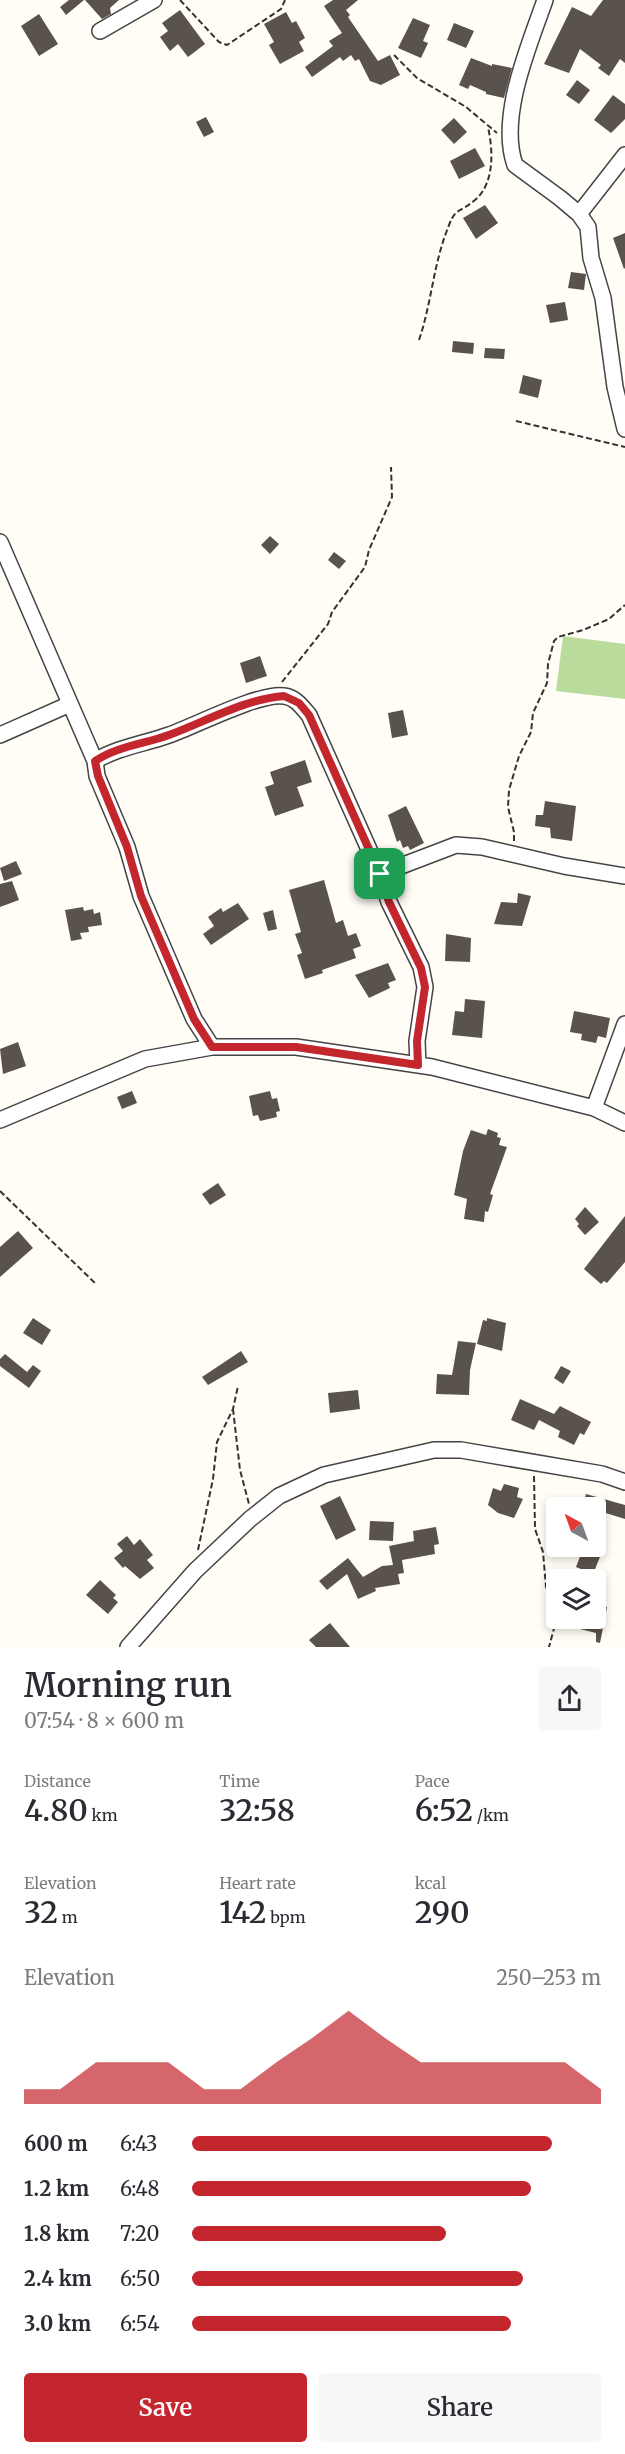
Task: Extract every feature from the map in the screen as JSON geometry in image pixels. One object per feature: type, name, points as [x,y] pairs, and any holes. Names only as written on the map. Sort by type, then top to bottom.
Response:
[{"type":"street","points":[[100,31],[154,0]]},
{"type":"street","points":[[545,0],[523,61],[510,124],[511,144],[515,165],[579,214],[588,227],[591,258],[603,298],[615,387],[625,429]]},
{"type":"street","points":[[579,214],[625,155]]},
{"type":"street","points":[[0,542],[95,761],[98,776],[127,847],[141,896],[194,1019],[212,1047]]},
{"type":"street","points":[[95,761],[115,750],[169,735],[272,697],[284,696],[299,703],[309,715],[380,874],[389,902],[421,968],[425,987],[417,1041],[418,1065]]},
{"type":"street","points":[[0,735],[70,704]]},
{"type":"street","points":[[380,874],[456,845],[513,853],[572,868],[625,876]]},
{"type":"street","points":[[594,1108],[625,1024]]},
{"type":"street","points":[[0,1120],[144,1059],[212,1047],[296,1047],[418,1065],[594,1108],[625,1124]]},
{"type":"street","points":[[131,1644],[195,1570],[250,1519],[279,1496],[309,1480],[434,1450],[461,1450],[532,1461],[625,1482]]},
{"type":"path","points":[[180,0],[219,42],[227,45],[281,9],[285,0]]},
{"type":"path","points":[[394,55],[417,78],[466,107],[511,144]]},
{"type":"path","points":[[420,340],[434,269],[452,218],[460,208],[476,199],[491,167],[492,142],[488,127]]},
{"type":"path","points":[[516,422],[625,447]]},
{"type":"path","points":[[272,697],[328,624],[332,612],[365,567],[369,550],[392,497],[391,467]]},
{"type":"path","points":[[513,853],[514,832],[508,807],[509,790],[519,756],[531,732],[533,713],[547,683],[548,664],[554,641],[558,637],[609,619],[625,605]]},
{"type":"path","points":[[0,1191],[96,1284]]},
{"type":"path","points":[[195,1570],[213,1479],[217,1442],[232,1409],[238,1386]]},
{"type":"path","points":[[232,1409],[240,1470],[248,1496],[250,1519]]},
{"type":"path","points":[[532,1461],[535,1529],[543,1552],[546,1587],[556,1621],[549,1647]]},
{"type":"green space","points":[[563,636],[625,644],[625,699],[556,691]]},
{"type":"building","points":[[69,0],[84,0],[66,15],[60,7]]},
{"type":"building","points":[[85,0],[119,0],[110,8],[111,14],[102,19]]},
{"type":"building","points":[[333,0],[358,0],[346,10],[350,15],[348,17],[378,61],[390,55],[400,75],[381,85],[370,81],[359,59],[355,61],[351,55],[343,61],[340,57],[312,77],[305,67],[333,46],[329,41],[342,33],[324,6]]},
{"type":"building","points":[[603,0],[625,0],[625,63],[620,59],[609,76],[598,68],[601,65],[580,49],[569,73],[544,64],[572,7],[591,16]]},
{"type":"building","points":[[180,10],[205,44],[188,57],[178,44],[170,51],[160,37],[168,31],[162,23]]},
{"type":"building","points":[[286,12],[292,23],[296,21],[305,38],[299,42],[304,51],[280,64],[269,45],[274,42],[264,24]]},
{"type":"building","points":[[39,14],[58,44],[39,56],[21,26]]},
{"type":"building","points":[[413,18],[430,25],[423,41],[428,43],[421,58],[398,48]]},
{"type":"building","points":[[454,23],[474,31],[466,48],[447,40]]},
{"type":"building","points":[[471,58],[492,66],[492,64],[512,68],[504,98],[486,94],[470,85],[468,89],[459,85]]},
{"type":"building","points":[[577,80],[590,90],[579,104],[566,95]]},
{"type":"building","points":[[613,95],[625,104],[625,119],[611,133],[594,120]]},
{"type":"building","points":[[206,117],[214,132],[204,137],[196,122]]},
{"type":"building","points":[[454,118],[467,132],[454,144],[441,130]]},
{"type":"building","points":[[475,148],[485,166],[459,179],[450,161]]},
{"type":"building","points":[[485,205],[498,223],[476,239],[463,218]]},
{"type":"building","points":[[625,233],[625,268],[624,269],[613,238]]},
{"type":"building","points":[[571,272],[586,274],[584,290],[568,288]]},
{"type":"building","points":[[565,302],[568,320],[550,323],[546,305]]},
{"type":"building","points":[[453,341],[474,343],[473,354],[452,352]]},
{"type":"building","points":[[485,348],[505,349],[504,359],[484,358]]},
{"type":"building","points":[[523,375],[542,380],[538,398],[519,393]]},
{"type":"building","points":[[270,536],[279,544],[270,554],[261,545]]},
{"type":"building","points":[[334,552],[346,561],[339,569],[328,560]]},
{"type":"building","points":[[260,656],[267,676],[246,683],[240,663]]},
{"type":"building","points":[[403,710],[408,735],[392,738],[388,713]]},
{"type":"building","points":[[305,760],[312,782],[297,787],[304,806],[275,816],[265,787],[274,784],[270,772]]},
{"type":"building","points":[[545,801],[576,806],[572,841],[551,838],[550,828],[535,826],[536,815],[543,815]]},
{"type":"building","points":[[406,806],[424,843],[410,850],[408,846],[403,848],[400,840],[397,842],[388,815]]},
{"type":"building","points":[[16,861],[22,874],[4,881],[0,868]]},
{"type":"building","points":[[324,880],[336,923],[343,920],[348,936],[356,933],[361,946],[353,949],[356,958],[322,970],[323,973],[305,979],[297,955],[302,953],[295,934],[301,932],[289,890]]},
{"type":"building","points":[[12,881],[19,900],[0,907],[0,884]]},
{"type":"building","points":[[518,893],[531,896],[522,926],[494,924],[501,902],[517,903]]},
{"type":"building","points":[[238,903],[249,919],[211,945],[203,934],[214,926],[208,917],[221,908],[223,912]]},
{"type":"building","points":[[83,907],[84,911],[93,909],[94,914],[100,912],[102,925],[88,927],[89,932],[80,933],[82,939],[71,941],[65,910]]},
{"type":"building","points":[[273,910],[277,929],[268,931],[263,913]]},
{"type":"building","points":[[446,934],[471,938],[470,962],[445,961]]},
{"type":"building","points":[[388,963],[396,980],[388,983],[390,988],[369,998],[355,975]]},
{"type":"building","points":[[465,999],[485,1001],[482,1038],[452,1035],[455,1011],[464,1012]]},
{"type":"building","points":[[574,1011],[610,1018],[606,1038],[598,1036],[596,1043],[581,1040],[582,1034],[570,1032]]},
{"type":"building","points":[[18,1042],[26,1066],[3,1074],[0,1049]]},
{"type":"building","points":[[132,1091],[137,1103],[122,1109],[117,1097]]},
{"type":"building","points":[[270,1091],[272,1099],[277,1098],[280,1111],[276,1112],[277,1117],[260,1121],[258,1115],[253,1116],[249,1096]]},
{"type":"building","points":[[488,1129],[498,1133],[497,1137],[501,1138],[499,1145],[507,1147],[490,1194],[493,1195],[488,1212],[485,1211],[484,1222],[464,1219],[467,1199],[454,1195],[463,1151],[471,1130],[486,1135]]},
{"type":"building","points":[[218,1183],[226,1195],[210,1205],[202,1194]]},
{"type":"building","points":[[585,1207],[599,1222],[585,1235],[577,1226],[579,1224],[575,1219]]},
{"type":"building","points":[[625,1216],[625,1262],[607,1283],[604,1281],[601,1284],[584,1269]]},
{"type":"building","points":[[18,1231],[33,1248],[0,1277],[0,1247]]},
{"type":"building","points":[[33,1318],[51,1330],[42,1345],[23,1333]]},
{"type":"building","points":[[487,1318],[506,1323],[502,1351],[477,1344],[483,1320],[487,1321]]},
{"type":"building","points":[[458,1341],[476,1343],[470,1370],[469,1395],[436,1394],[437,1374],[452,1375]]},
{"type":"building","points":[[241,1351],[248,1362],[208,1385],[202,1377]]},
{"type":"building","points":[[5,1354],[27,1372],[33,1365],[41,1371],[29,1388],[0,1366],[0,1359]]},
{"type":"building","points":[[561,1366],[571,1371],[563,1384],[554,1378]]},
{"type":"building","points":[[358,1390],[360,1409],[330,1413],[328,1393]]},
{"type":"building","points":[[520,1399],[554,1414],[560,1406],[591,1422],[584,1435],[580,1433],[574,1445],[558,1437],[560,1431],[539,1420],[534,1430],[511,1420]]},
{"type":"building","points":[[504,1484],[519,1488],[517,1497],[523,1499],[514,1518],[498,1513],[488,1505],[493,1488],[501,1491]]},
{"type":"building","points":[[340,1496],[356,1530],[336,1540],[320,1506]]},
{"type":"building","points":[[606,1500],[625,1505],[625,1519],[606,1513]]},
{"type":"building","points":[[370,1521],[394,1522],[393,1541],[369,1540]]},
{"type":"building","points":[[436,1527],[439,1544],[434,1545],[435,1554],[402,1560],[404,1573],[398,1574],[400,1584],[375,1588],[376,1591],[358,1599],[347,1574],[327,1590],[319,1581],[348,1558],[363,1577],[382,1566],[393,1565],[389,1546],[414,1541],[413,1531]]},
{"type":"building","points":[[127,1536],[134,1545],[140,1539],[153,1555],[147,1560],[154,1568],[140,1579],[125,1566],[123,1568],[114,1558],[123,1551],[117,1544]]},
{"type":"building","points":[[580,1557],[600,1557],[595,1569],[576,1567]]},
{"type":"building","points":[[100,1580],[116,1595],[113,1598],[118,1602],[108,1614],[86,1595]]},
{"type":"building","points":[[330,1623],[350,1647],[316,1647],[309,1640]]},
{"type":"building","points":[[580,1629],[603,1629],[600,1643],[596,1642],[596,1633]]},
{"type":"route","points":[[284,696],[299,703],[309,715],[380,874],[389,902],[417,954],[425,987],[417,1041],[418,1065],[296,1047],[212,1047],[194,1019],[141,896],[127,847],[106,799],[95,761],[115,750],[169,735],[248,704],[284,696]]}]
